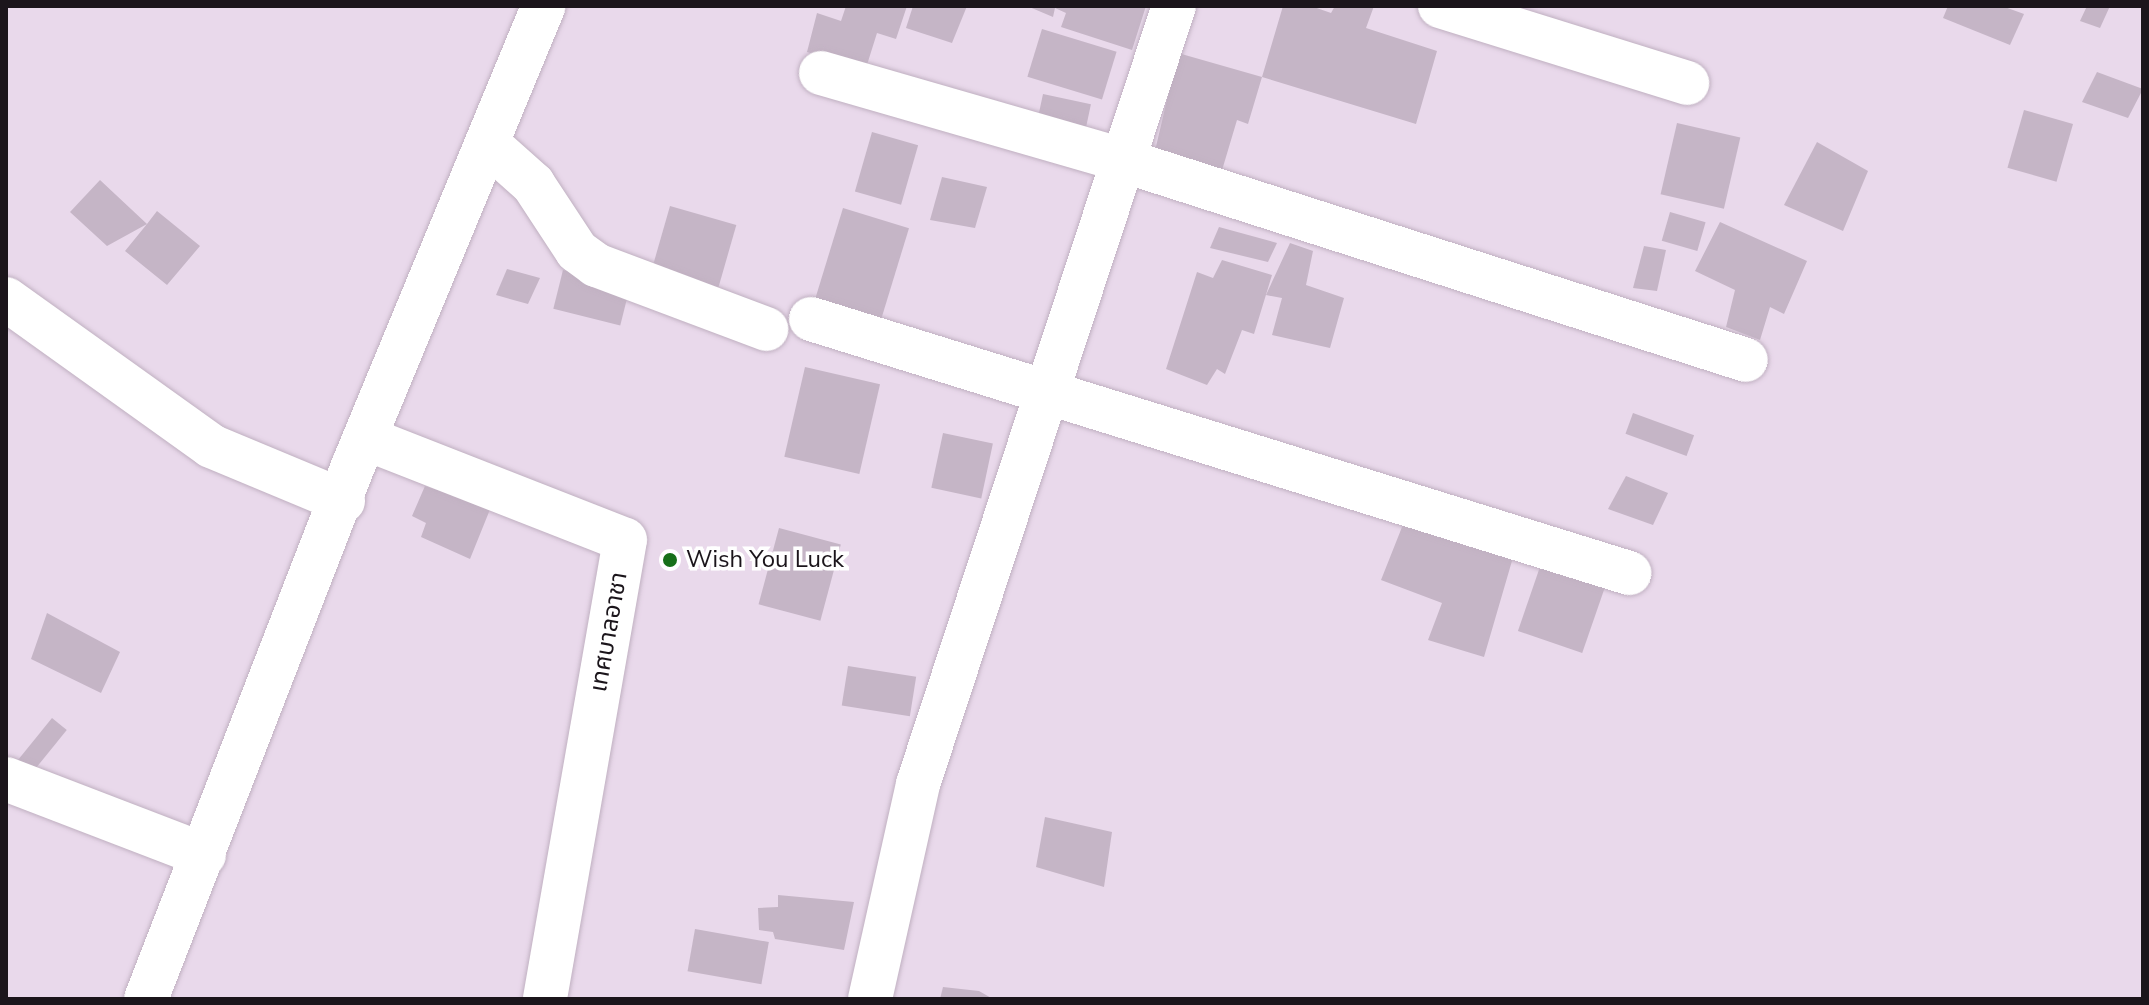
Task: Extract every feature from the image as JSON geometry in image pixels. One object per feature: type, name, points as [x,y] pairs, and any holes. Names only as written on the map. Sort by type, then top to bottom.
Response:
[{"type":"street","points":[[146,999],[343,501],[365,438],[544,6]]},
{"type":"street","points":[[870,999],[918,784],[1174,6]]},
{"type":"street","points":[[1440,6],[1687,83]]},
{"type":"street","points":[[821,73],[1122,160],[1746,360]]},
{"type":"street","points":[[487,143],[533,184],[577,251],[596,265],[766,329]]},
{"type":"street","points":[[6,299],[211,446],[343,501]]},
{"type":"street","points":[[811,319],[1044,395],[1629,573]]},
{"type":"street","name":"เทศบาลอาชา","points":[[365,438],[625,540],[545,999]]},
{"type":"street","points":[[6,779],[204,855]]},
{"type":"building","points":[[846,6],[907,6],[896,39],[877,33],[866,68],[807,52],[817,13],[841,21]]},
{"type":"building","points":[[913,6],[967,6],[952,43],[906,28]]},
{"type":"building","points":[[1027,6],[1146,6],[1132,50],[1061,27],[1066,13],[1055,8],[1053,17]]},
{"type":"building","points":[[1283,6],[1311,6],[1331,13],[1335,6],[1374,6],[1366,28],[1437,51],[1416,124],[1262,77]]},
{"type":"building","points":[[1948,6],[2002,6],[2024,14],[2010,45],[1943,18]]},
{"type":"building","points":[[2087,6],[2110,6],[2100,28],[2080,21]]},
{"type":"building","points":[[1042,29],[1117,52],[1102,100],[1027,77]]},
{"type":"building","points":[[1178,53],[1262,77],[1248,124],[1237,120],[1220,177],[1154,155]]},
{"type":"building","points":[[2097,72],[2143,89],[2128,118],[2082,102]]},
{"type":"building","points":[[1043,94],[1091,104],[1086,127],[1038,116]]},
{"type":"building","points":[[2024,110],[2073,124],[2056,182],[2007,168]]},
{"type":"building","points":[[1677,123],[1740,138],[1724,209],[1661,194]]},
{"type":"building","points":[[872,132],[918,145],[901,205],[855,192]]},
{"type":"building","points":[[1817,142],[1868,171],[1843,231],[1784,205]]},
{"type":"building","points":[[942,177],[987,187],[975,228],[930,220]]},
{"type":"building","points":[[100,180],[147,224],[107,246],[70,212]]},
{"type":"building","points":[[670,206],[736,225],[717,292],[651,273]]},
{"type":"building","points":[[843,208],[909,228],[881,320],[815,300]]},
{"type":"building","points":[[157,211],[200,246],[167,285],[125,251]]},
{"type":"building","points":[[1670,212],[1706,222],[1697,251],[1662,241]]},
{"type":"building","points":[[1720,222],[1807,261],[1784,314],[1770,307],[1760,340],[1726,327],[1735,290],[1695,271]]},
{"type":"building","points":[[1219,227],[1277,243],[1268,262],[1210,248]]},
{"type":"building","points":[[1290,243],[1313,251],[1306,285],[1344,298],[1330,348],[1272,335],[1282,298],[1266,295]]},
{"type":"building","points":[[1644,246],[1666,250],[1657,291],[1633,288]]},
{"type":"building","points":[[1222,260],[1272,275],[1254,334],[1242,330],[1225,374],[1217,369],[1207,385],[1166,369],[1197,272],[1213,278]]},
{"type":"building","points":[[507,269],[540,278],[528,304],[496,295]]},
{"type":"building","points":[[563,270],[630,287],[620,326],[553,309]]},
{"type":"building","points":[[805,367],[880,384],[859,474],[784,457]]},
{"type":"building","points":[[1633,413],[1694,435],[1687,456],[1625,434]]},
{"type":"building","points":[[943,433],[993,444],[981,498],[931,488]]},
{"type":"building","points":[[1626,476],[1668,493],[1653,525],[1608,509]]},
{"type":"building","points":[[425,486],[491,507],[470,559],[421,537],[426,523],[412,516]]},
{"type":"building","points":[[1404,522],[1514,554],[1484,657],[1428,640],[1442,603],[1381,580]]},
{"type":"building","points":[[779,528],[841,545],[820,621],[759,604]]},
{"type":"building","points":[[1542,561],[1606,583],[1582,653],[1518,631]]},
{"type":"building","points":[[47,613],[120,652],[101,693],[31,659]]},
{"type":"building","points":[[848,666],[916,677],[910,716],[842,706]]},
{"type":"building","points":[[52,718],[67,730],[26,780],[12,768]]},
{"type":"building","points":[[1045,817],[1112,832],[1104,887],[1036,867]]},
{"type":"building","points":[[778,895],[854,902],[844,950],[775,939],[773,932],[759,930],[758,908],[778,907]]},
{"type":"building","points":[[695,929],[769,942],[761,984],[688,971]]},
{"type":"building","points":[[943,987],[979,991],[993,999],[940,999]]},
{"type":"place","name":"Wish You Luck","points":[[670,560]]}]
